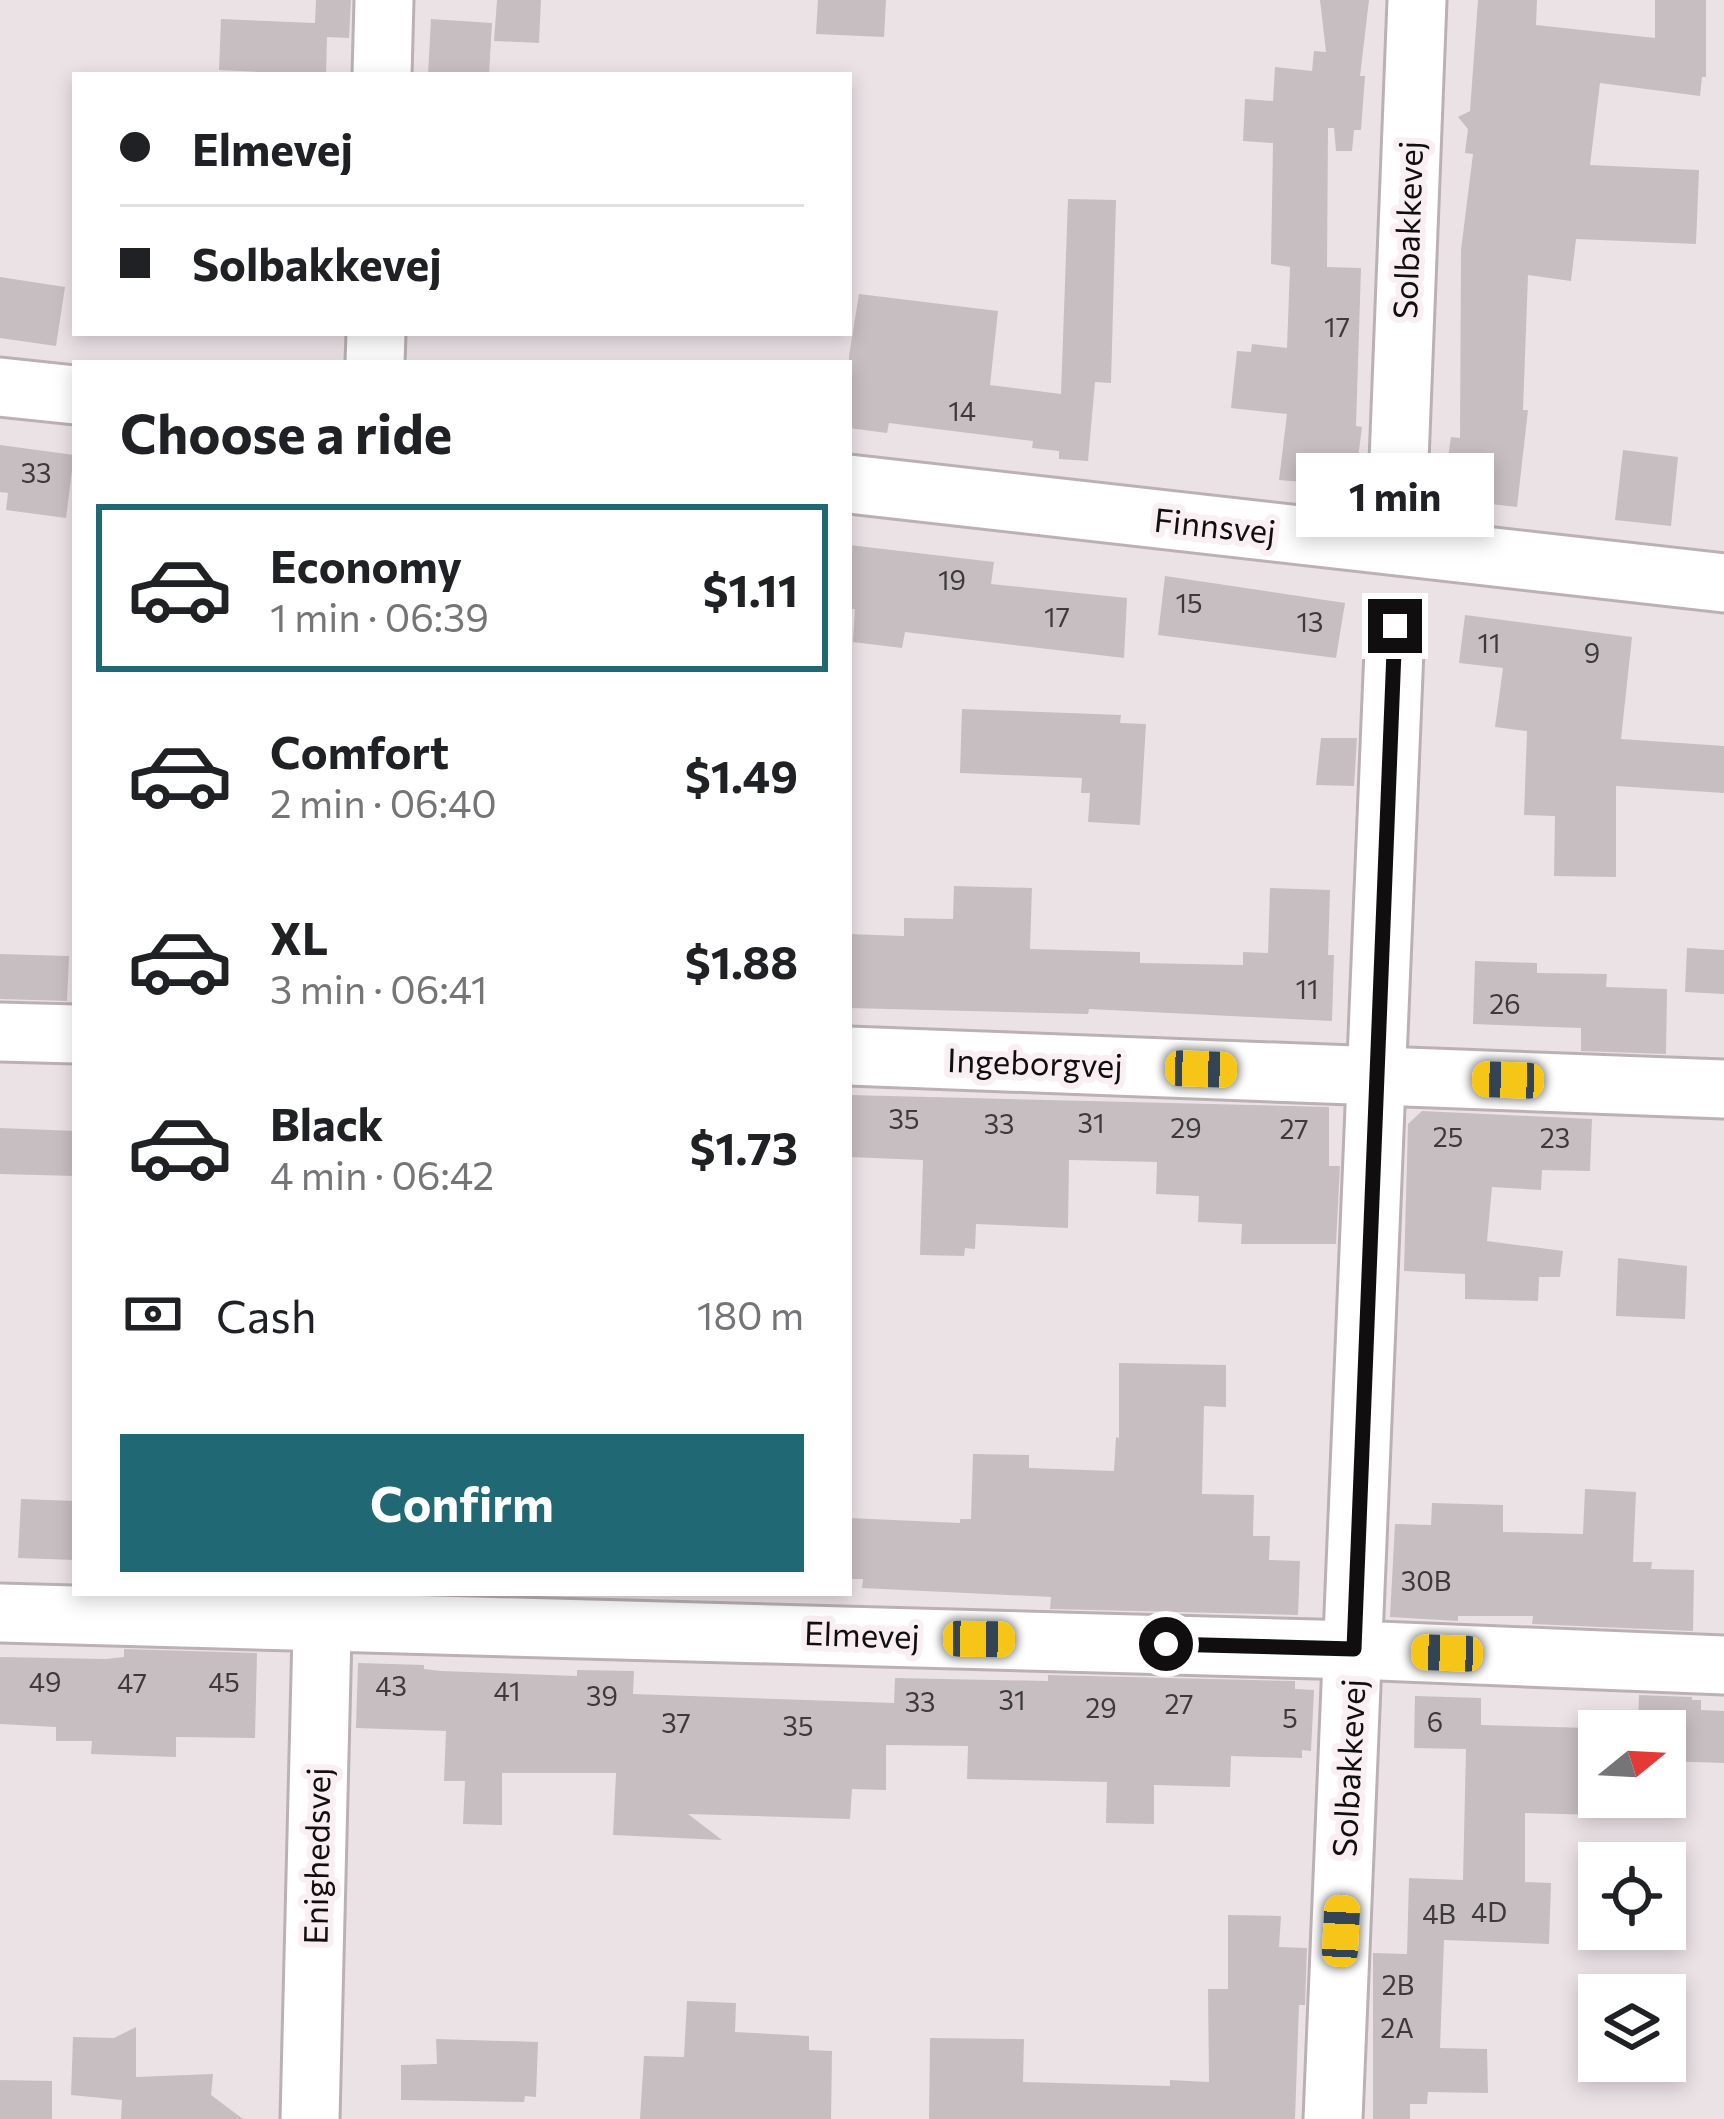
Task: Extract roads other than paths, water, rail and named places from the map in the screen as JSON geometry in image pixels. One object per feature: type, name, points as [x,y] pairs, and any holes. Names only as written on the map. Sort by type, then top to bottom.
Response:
[{"type":"street","points":[[382,72],[384,0]]},
{"type":"street","name":"Solbakkevej","points":[[1399,461],[1417,0]]},
{"type":"street","points":[[0,387],[72,395]]},
{"type":"street","name":"Finnsvej","points":[[852,484],[1724,583]]},
{"type":"street","name":"Solbakkevej","points":[[1333,2119],[1395,626]]},
{"type":"street","points":[[0,1032],[72,1034]]},
{"type":"street","name":"Ingeborgvej","points":[[852,1057],[1724,1089]]},
{"type":"street","name":"Elmevej","points":[[0,1613],[323,1606],[1724,1665]]},
{"type":"street","name":"Enighedsvej","points":[[310,2119],[323,1606]]}]
